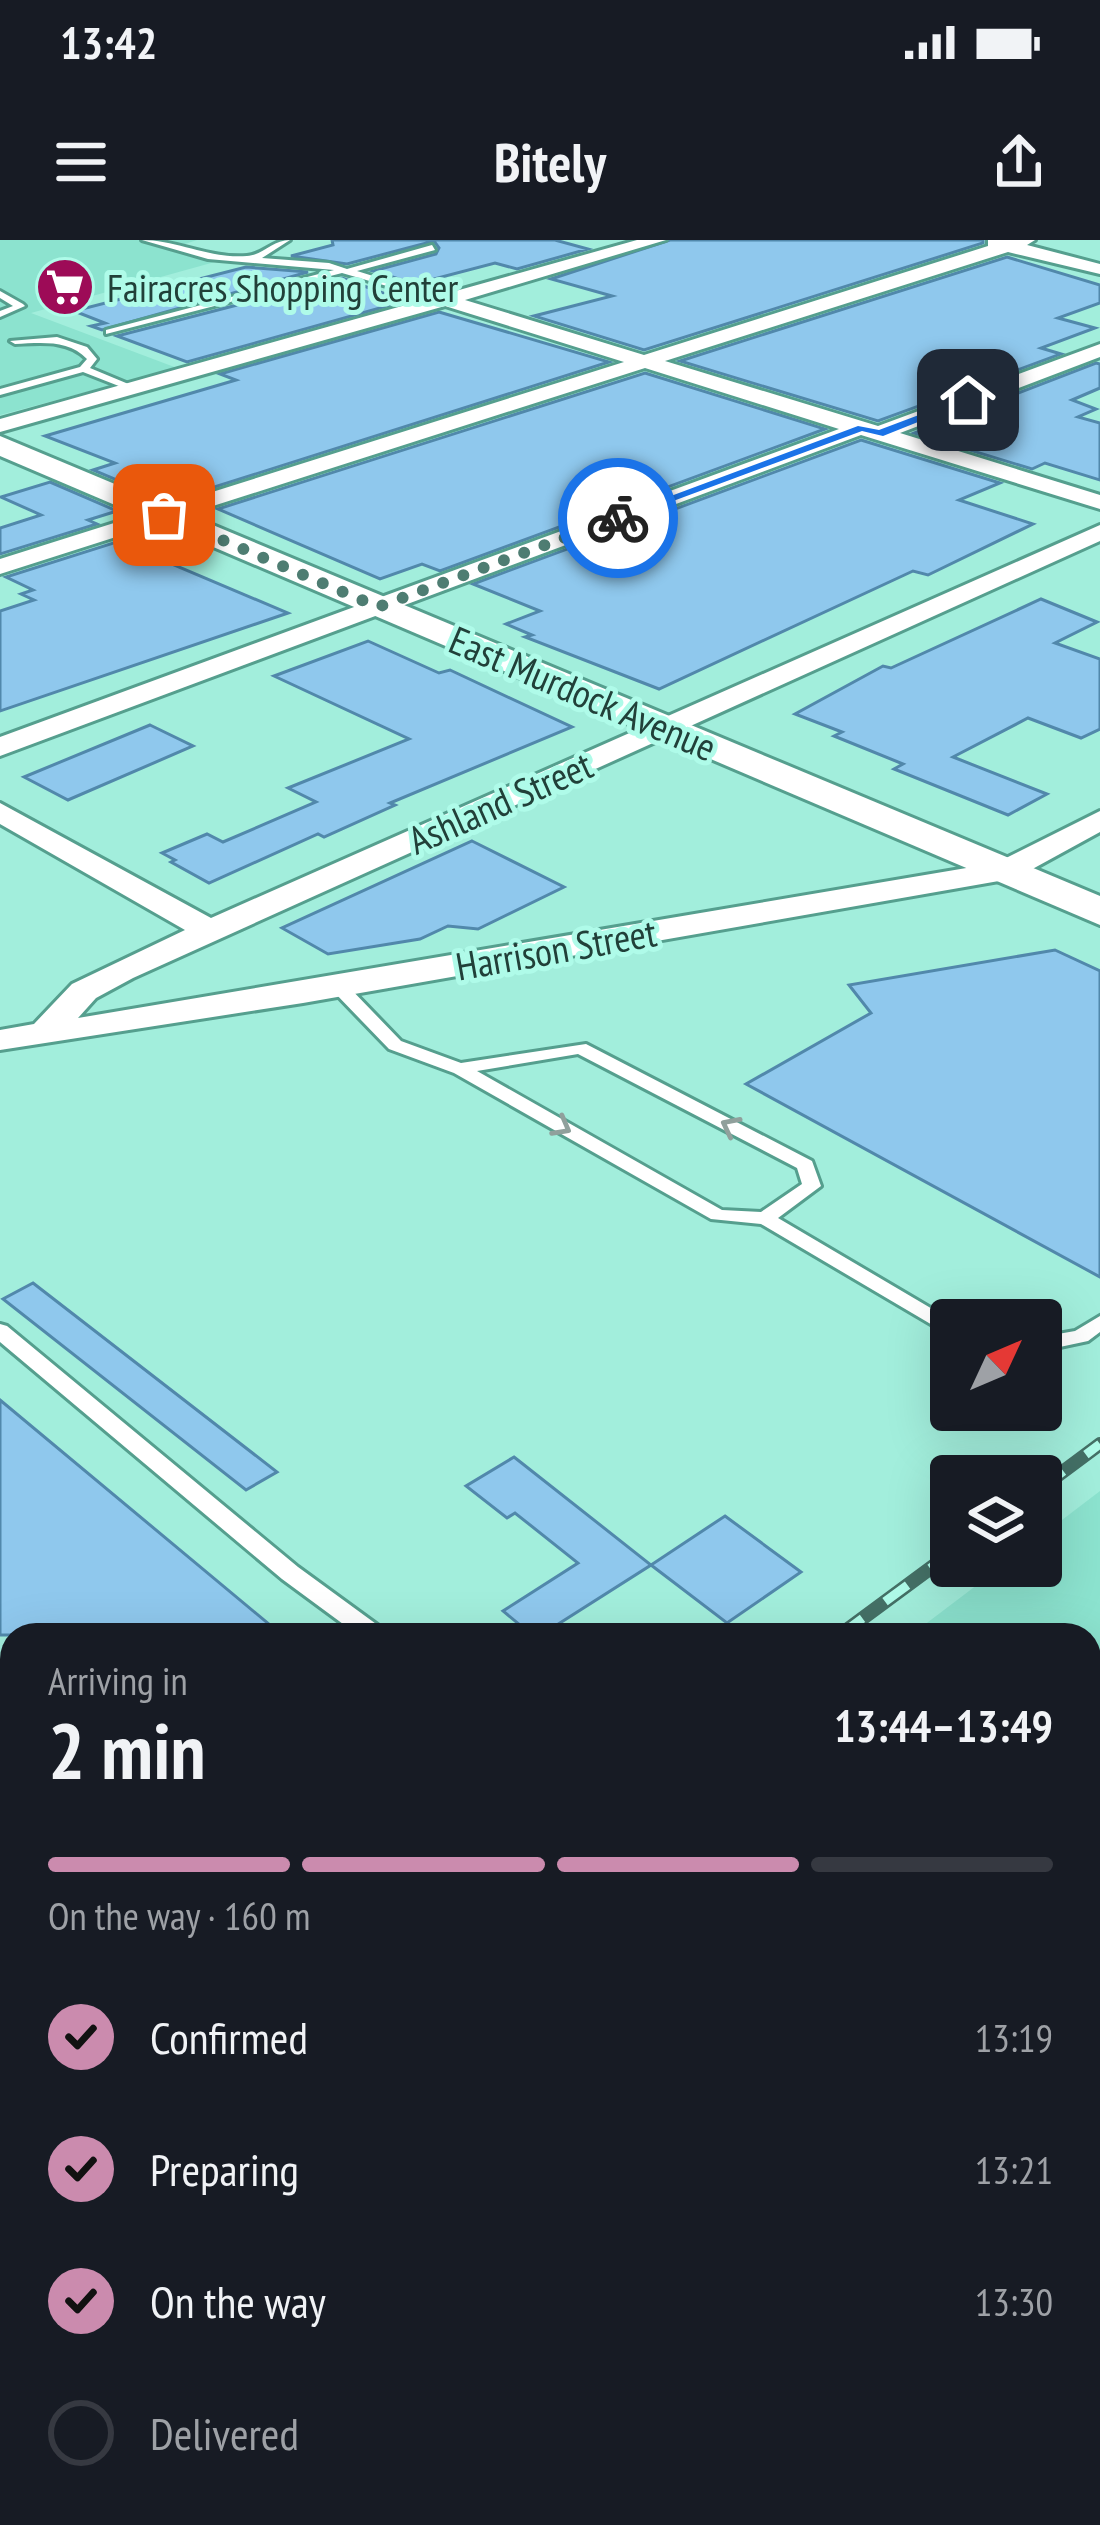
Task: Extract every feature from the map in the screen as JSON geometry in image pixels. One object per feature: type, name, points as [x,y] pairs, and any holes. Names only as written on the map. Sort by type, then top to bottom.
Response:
[{"type":"main road","name":"East Murdock Avenue","points":[[0,445],[1100,912]]},
{"type":"street","points":[[0,426],[445,300],[624,243],[657,240]]},
{"type":"street","points":[[982,240],[1017,243],[1100,269]]},
{"type":"street","points":[[0,567],[1017,243]]},
{"type":"street","points":[[445,300],[1100,502]]},
{"type":"street","points":[[0,747],[1100,350]]},
{"type":"street","name":"Ashland Street","points":[[46,1032],[84,991],[210,931],[1100,532]]},
{"type":"street","points":[[0,812],[210,931]]},
{"type":"street","name":"Harrison Street","points":[[0,1040],[339,987],[1005,871],[1100,820]]},
{"type":"lane","points":[[146,240],[196,254],[347,270],[445,300]]},
{"type":"lane","points":[[254,259],[286,240]]},
{"type":"lane","points":[[110,332],[432,248]]},
{"type":"lane","points":[[0,294],[20,306],[0,314]]},
{"type":"lane","points":[[0,335],[71,344],[92,359],[84,369],[0,392]]},
{"type":"lane","points":[[0,345],[15,340]]},
{"type":"lane","points":[[84,369],[134,388]]},
{"type":"lane","points":[[339,987],[395,1046],[460,1069],[718,1215],[765,1218],[930,1316]]},
{"type":"lane","points":[[460,1069],[580,1048],[805,1165],[812,1186],[765,1218]]},
{"type":"lane","points":[[1062,1340],[1081,1336],[1100,1322]]},
{"type":"lane","points":[[0,1331],[290,1573],[359,1623]]},
{"type":"shaded area","points":[[0,240],[197,240],[179,246],[240,255],[31,313],[177,368],[0,415]]},
{"type":"shaded area","points":[[1100,1491],[1100,1623],[927,1623],[974,1587],[1062,1587],[1062,1520]]},
{"type":"building","points":[[332,240],[555,240],[588,249],[517,269],[495,263],[415,284],[373,271],[436,254],[439,248],[434,241],[347,264],[291,256],[333,245]]},
{"type":"building","points":[[670,240],[983,243],[644,350],[534,316],[612,296],[551,279]]},
{"type":"building","points":[[1007,257],[1100,285],[1100,303],[1058,318],[1095,328],[1041,348],[1061,354],[878,421],[680,361]]},
{"type":"building","points":[[246,267],[308,272],[102,330],[91,326],[105,323],[74,311]]},
{"type":"building","points":[[342,278],[405,301],[187,362],[117,336]]},
{"type":"building","points":[[439,312],[609,362],[186,496],[178,492],[159,498],[93,470],[115,463],[45,436],[236,380],[220,374]]},
{"type":"building","points":[[1100,364],[1100,388],[1072,400],[1096,409],[1078,417],[1100,423],[1100,480],[1045,463],[1032,469],[914,433]]},
{"type":"building","points":[[645,373],[825,429],[440,571],[422,564],[380,579],[218,509]]},
{"type":"building","points":[[861,440],[1000,483],[959,500],[1033,524],[928,575],[913,571],[659,689],[525,637],[532,635],[506,624],[540,611],[473,584]]},
{"type":"building","points":[[50,482],[117,511],[88,520],[97,524],[0,554],[0,528],[41,515],[1,497]]},
{"type":"building","points":[[129,538],[183,562],[174,565],[288,613],[0,711],[0,611],[34,600],[21,594],[33,590],[6,577]]},
{"type":"building","points":[[1041,599],[1097,622],[1055,643],[1100,659],[1100,729],[1081,738],[1028,718],[953,757],[1047,794],[1008,815],[894,769],[903,764],[795,714],[883,666],[891,668]]},
{"type":"building","points":[[368,641],[439,673],[450,670],[572,727],[209,883],[171,862],[175,860],[162,853],[207,834],[223,842],[316,802],[288,788],[409,739],[274,676]]},
{"type":"building","points":[[150,725],[193,746],[68,800],[24,777]]},
{"type":"building","points":[[472,841],[564,887],[478,929],[448,926],[420,939],[328,954],[282,928]]},
{"type":"building","points":[[1055,950],[1100,971],[1100,1277],[746,1084],[871,1013],[849,985]]},
{"type":"building","points":[[33,1283],[277,1472],[246,1490],[3,1299]]},
{"type":"building","points":[[0,1400],[268,1623],[0,1623]]},
{"type":"building","points":[[514,1457],[651,1565],[560,1623],[518,1623],[503,1611],[578,1563],[515,1513],[507,1518],[466,1486]]},
{"type":"building","points":[[725,1516],[801,1572],[727,1623],[651,1565]]},
{"type":"railway","points":[[1062,1472],[1100,1444]]},
{"type":"railway","points":[[856,1623],[930,1569]]},
{"type":"way so far","points":[[164,515],[378,607],[618,518]]},
{"type":"place","name":"Fairacres Shopping Center","points":[[65,287]]},
{"type":"route","points":[[618,518],[862,428],[880,434],[968,400]]}]
